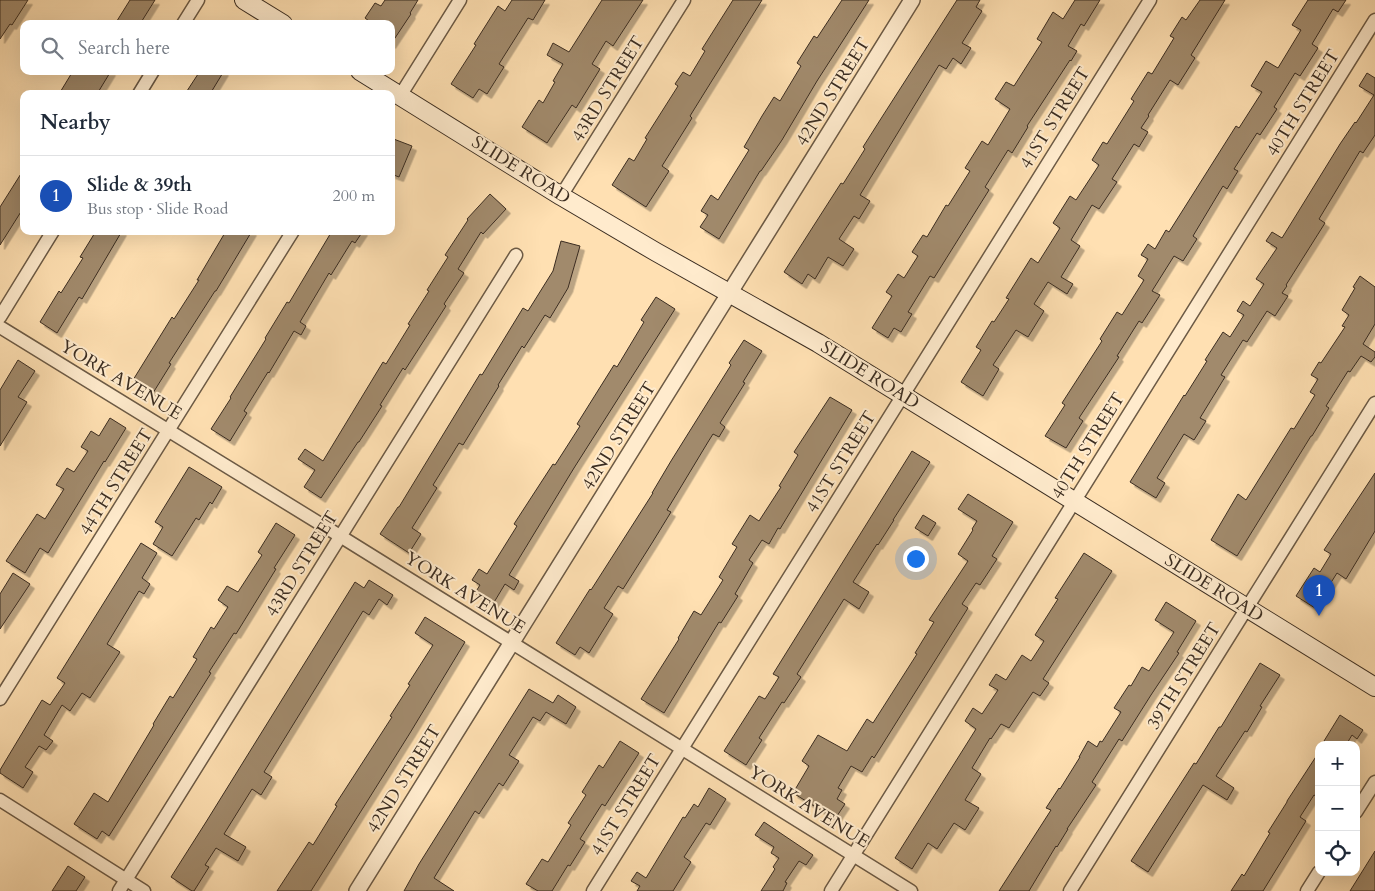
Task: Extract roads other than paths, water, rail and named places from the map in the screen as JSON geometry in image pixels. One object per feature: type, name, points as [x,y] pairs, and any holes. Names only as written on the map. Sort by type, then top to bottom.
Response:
[{"type":"main road","points":[[244,0],[276,20]]},
{"type":"main road","name":"SLIDE ROAD","points":[[366,75],[390,90]]},
{"type":"main road","name":"SLIDE ROAD","points":[[395,93],[561,196],[797,331],[1375,687]]},
{"type":"street","points":[[186,20],[198,0]]},
{"type":"street","points":[[400,96],[460,0]]},
{"type":"street","name":"43RD STREET","points":[[561,196],[684,0]]},
{"type":"street","name":"42ND STREET","points":[[357,891],[912,0]]},
{"type":"street","name":"41ST STREET","points":[[593,891],[1150,0]]},
{"type":"street","name":"40TH STREET","points":[[831,891],[1375,20]]},
{"type":"street","points":[[141,90],[151,75]]},
{"type":"street","points":[[0,317],[51,235]]},
{"type":"street","name":"44TH STREET","points":[[0,699],[290,235]]},
{"type":"street","name":"43RD STREET","points":[[119,891],[516,255]]},
{"type":"street","name":"YORK AVENUE","points":[[0,327],[512,642],[911,891]]},
{"type":"street","name":"39TH STREET","points":[[1070,891],[1375,403]]},
{"type":"street","points":[[1360,806],[1375,782]]},
{"type":"street","points":[[0,800],[144,891]]},
{"type":"street","points":[[1307,891],[1316,876]]},
{"type":"place","name":"Slide & 39th","points":[[1319,616]]}]
